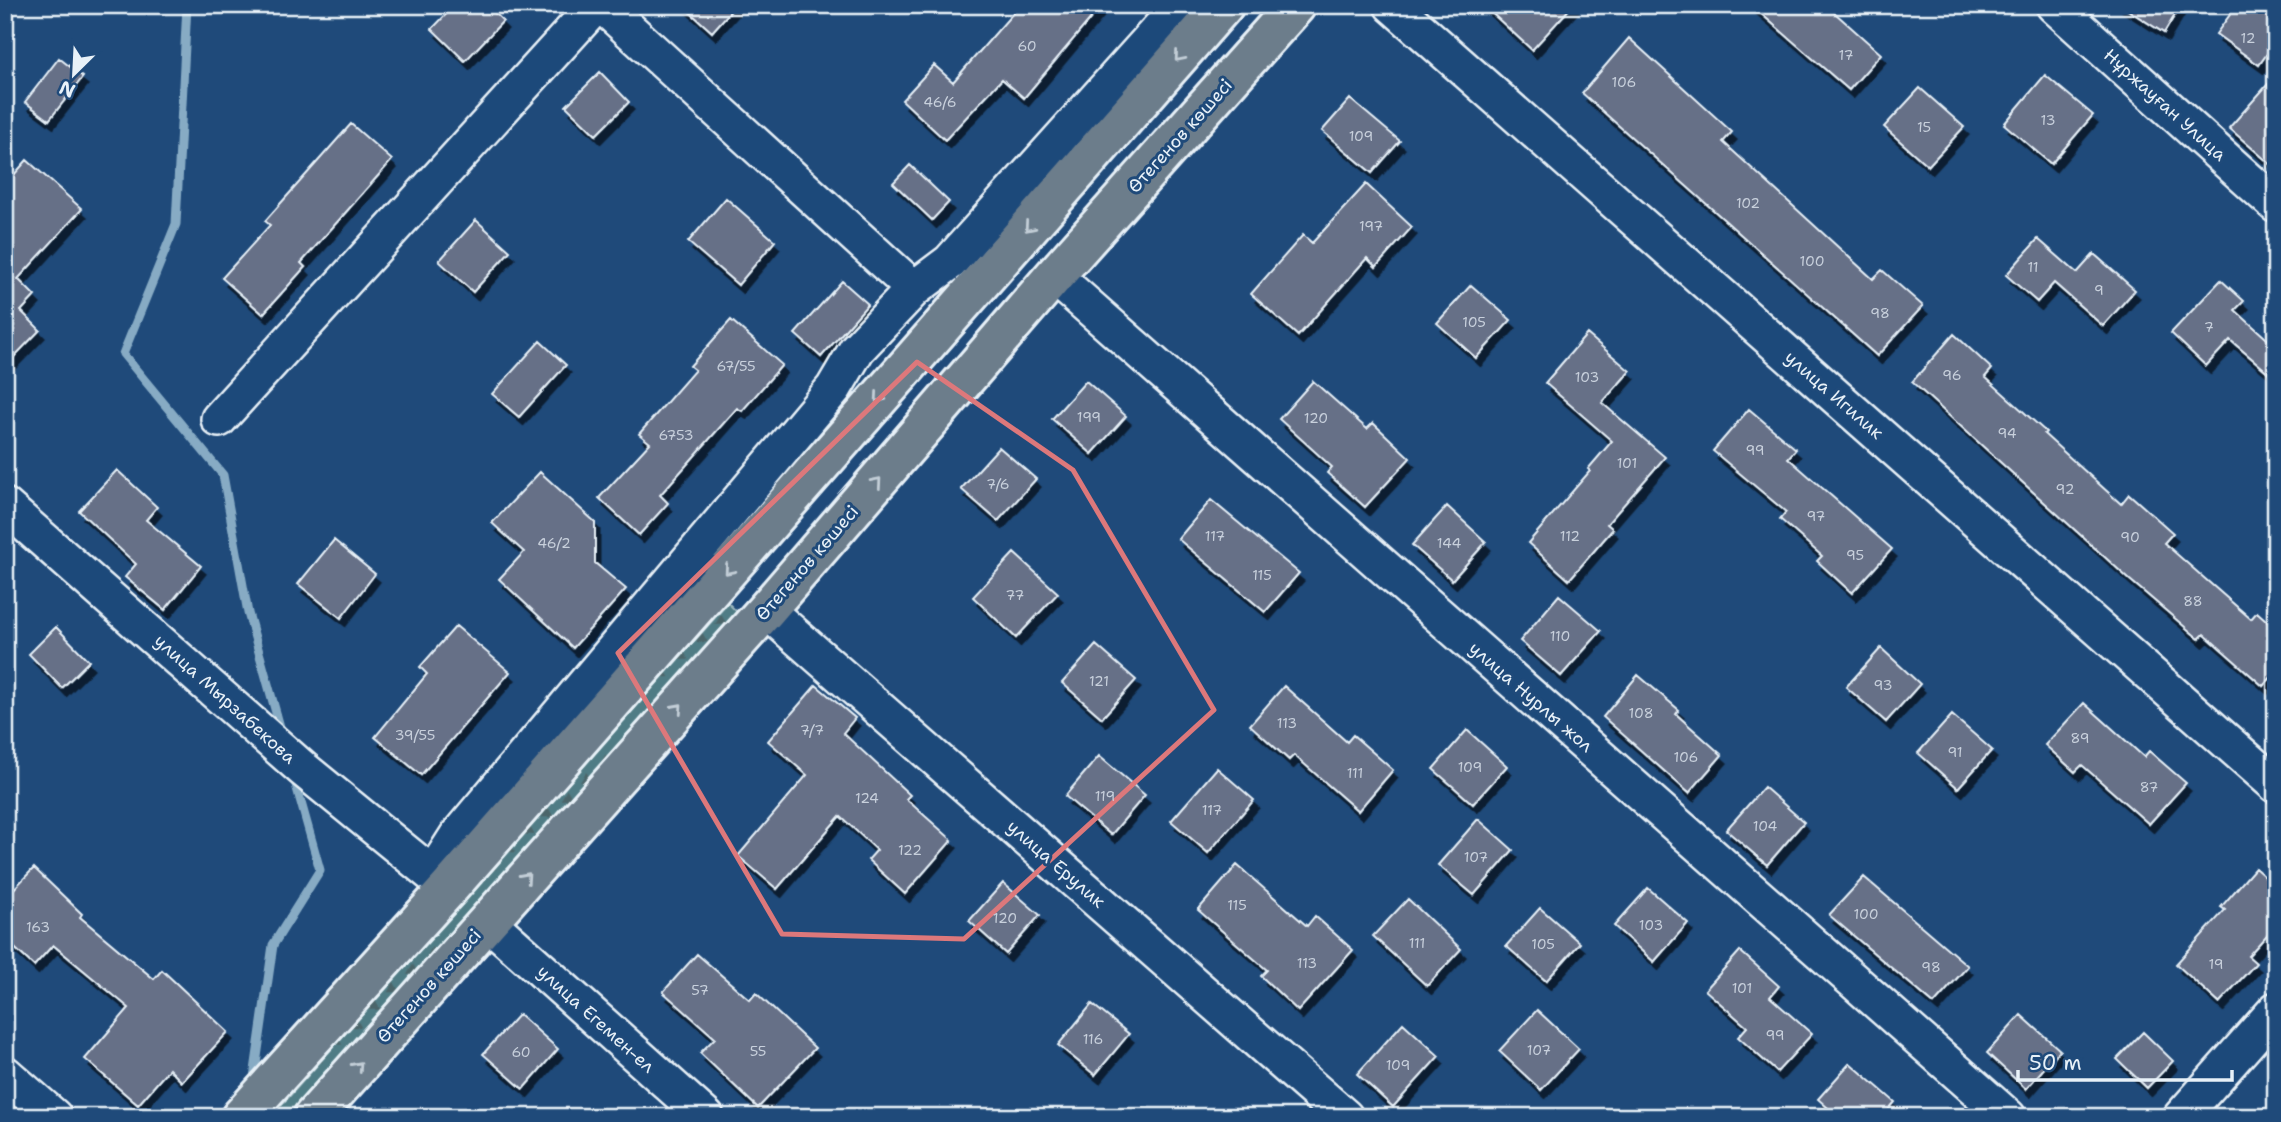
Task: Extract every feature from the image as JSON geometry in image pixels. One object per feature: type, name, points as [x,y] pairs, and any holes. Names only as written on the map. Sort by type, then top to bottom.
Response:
[{"type":"main road","points":[[241,1117],[441,881],[1224,5]]},
{"type":"main road","name":"Өтегенов көшесі","points":[[313,1117],[766,610],[1054,276],[1296,5]]},
{"type":"main road","points":[[1143,98],[1183,132]]},
{"type":"street","points":[[219,419],[596,5]]},
{"type":"street","points":[[602,5],[914,289]]},
{"type":"street","points":[[441,881],[458,835],[834,388],[857,349],[914,289],[950,262],[1181,5]]},
{"type":"street","name":"улица Игилик","points":[[1392,5],[2276,785]]},
{"type":"street","name":"Нұржауған Улица","points":[[2054,5],[2276,205]]},
{"type":"street","name":"улица Нурлы жол","points":[[1054,276],[2008,1117]]},
{"type":"street","name":"улица Мырзабекова","points":[[5,506],[303,769],[441,881]]},
{"type":"street","name":"улица Ерулик","points":[[766,610],[1345,1117]]},
{"type":"street","name":"улица Егемен-ел","points":[[487,921],[706,1117]]},
{"type":"street","points":[[2181,1117],[2276,1010]]},
{"type":"street","points":[[5,1074],[54,1117]]},
{"type":"highlighted area","points":[[917,362],[1073,470],[1214,710],[964,939],[782,934],[618,653]]},
{"type":"green space","points":[[728,603],[740,615],[293,1117],[271,1117]]},
{"type":"building","points":[[455,5],[487,5],[503,21],[465,61],[432,29]]},
{"type":"building","points":[[682,5],[736,5],[712,32]]},
{"type":"building","points":[[1020,5],[1102,5],[1024,98],[1002,79],[945,140],[902,100],[934,65],[953,82]]},
{"type":"building","points":[[1483,5],[1573,5],[1532,50]]},
{"type":"building","points":[[1751,5],[1826,5],[1881,54],[1849,90]]},
{"type":"building","points":[[2120,5],[2181,5],[2164,33]]},
{"type":"building","points":[[2237,5],[2276,5],[2276,41],[2259,65],[2216,34]]},
{"type":"building","points":[[1629,38],[1732,132],[1723,142],[1873,279],[1882,270],[1923,306],[1877,356],[1582,93]]},
{"type":"building","points":[[59,58],[83,77],[49,120],[25,102]]},
{"type":"building","points":[[600,72],[629,102],[596,135],[566,106]]},
{"type":"building","points":[[2045,75],[2093,115],[2051,164],[2004,124]]},
{"type":"building","points":[[2276,75],[2276,169],[2229,128]]},
{"type":"building","points":[[1920,88],[1964,127],[1928,166],[1884,127]]},
{"type":"building","points":[[1350,99],[1400,141],[1372,173],[1322,131]]},
{"type":"building","points":[[351,124],[392,160],[301,263],[305,267],[263,314],[222,278],[270,225],[265,221]]},
{"type":"building","points":[[27,160],[82,209],[18,279],[35,296],[21,311],[40,330],[5,366],[5,185]]},
{"type":"building","points":[[910,165],[949,202],[932,220],[893,183]]},
{"type":"building","points":[[1366,184],[1412,227],[1376,267],[1367,258],[1298,336],[1251,294],[1303,235],[1312,243]]},
{"type":"building","points":[[726,198],[775,241],[738,285],[688,242]]},
{"type":"building","points":[[476,220],[510,251],[473,292],[439,261]]},
{"type":"building","points":[[2038,239],[2077,273],[2094,254],[2135,290],[2103,326],[2054,283],[2037,302],[2006,275]]},
{"type":"building","points":[[2221,280],[2244,301],[2235,310],[2276,347],[2276,379],[2230,340],[2206,366],[2171,333]]},
{"type":"building","points":[[842,281],[868,304],[821,357],[795,334]]},
{"type":"building","points":[[1471,285],[1511,320],[1476,358],[1437,323]]},
{"type":"building","points":[[731,320],[782,365],[742,411],[737,408],[660,495],[668,503],[639,535],[599,498],[650,443],[639,434],[695,370],[690,366]]},
{"type":"building","points":[[1587,334],[1630,371],[1602,403],[1665,457],[1607,524],[1613,529],[1569,580],[1528,543],[1612,441],[1545,383]]},
{"type":"building","points":[[1954,334],[1992,369],[1985,377],[2046,432],[2044,434],[2121,504],[2129,494],[2173,533],[2164,543],[2251,619],[2257,612],[2276,629],[2276,672],[2263,686],[2204,634],[2199,639],[2130,580],[1912,382]]},
{"type":"building","points":[[540,341],[566,365],[519,417],[492,394]]},
{"type":"building","points":[[1086,381],[1126,416],[1092,454],[1052,419]]},
{"type":"building","points":[[1313,381],[1367,429],[1373,423],[1410,458],[1365,507],[1327,473],[1332,467],[1279,419]]},
{"type":"building","points":[[1749,409],[1796,449],[1788,458],[1892,549],[1852,593],[1817,561],[1822,556],[1780,519],[1786,512],[1713,451]]},
{"type":"building","points":[[999,447],[1036,479],[998,521],[961,489]]},
{"type":"building","points":[[117,470],[157,507],[146,520],[201,566],[165,610],[125,577],[136,564],[79,511]]},
{"type":"building","points":[[540,472],[595,522],[595,563],[626,589],[573,648],[499,579],[524,552],[492,523]]},
{"type":"building","points":[[1211,500],[1299,573],[1265,612],[1178,539]]},
{"type":"building","points":[[1447,506],[1486,542],[1452,580],[1412,545]]},
{"type":"building","points":[[334,540],[375,574],[341,618],[298,584]]},
{"type":"building","points":[[1014,553],[1058,593],[1016,638],[973,597]]},
{"type":"building","points":[[1559,595],[1601,631],[1561,676],[1520,641]]},
{"type":"building","points":[[456,626],[510,672],[421,775],[375,737],[427,674],[420,667]]},
{"type":"building","points":[[56,627],[89,661],[62,688],[29,654]]},
{"type":"building","points":[[1096,645],[1136,680],[1102,718],[1062,683]]},
{"type":"building","points":[[1881,648],[1920,684],[1886,722],[1846,687]]},
{"type":"building","points":[[1638,675],[1679,710],[1676,714],[1722,755],[1689,793],[1603,717]]},
{"type":"building","points":[[816,685],[855,718],[843,733],[910,795],[906,799],[952,840],[905,894],[868,860],[877,850],[840,816],[777,889],[738,856],[807,775],[768,741]]},
{"type":"building","points":[[1284,686],[1347,742],[1353,735],[1393,770],[1358,811],[1294,755],[1289,760],[1250,725]]},
{"type":"building","points":[[2084,703],[2144,757],[2149,751],[2186,783],[2149,824],[2082,765],[2075,772],[2045,745]]},
{"type":"building","points":[[1952,715],[1992,750],[1958,788],[1918,753]]},
{"type":"building","points":[[1467,730],[1507,766],[1473,804],[1433,769]]},
{"type":"building","points":[[1099,756],[1145,795],[1111,835],[1065,796]]},
{"type":"building","points":[[1217,768],[1254,800],[1208,853],[1171,821]]},
{"type":"building","points":[[1764,787],[1804,822],[1767,865],[1726,830]]},
{"type":"building","points":[[1478,819],[1513,850],[1474,895],[1438,865]]},
{"type":"building","points":[[1237,865],[1307,926],[1315,916],[1353,950],[1298,1011],[1261,976],[1267,970],[1198,910]]},
{"type":"building","points":[[34,868],[82,914],[80,917],[154,979],[162,970],[228,1032],[182,1082],[169,1069],[138,1105],[85,1059],[129,1008],[53,945],[34,966],[5,939],[5,898]]},
{"type":"building","points":[[2255,868],[2276,887],[2276,925],[2248,956],[2256,963],[2219,1003],[2176,964],[2225,910],[2221,907]]},
{"type":"building","points":[[1864,877],[1968,966],[1934,1004],[1829,915]]},
{"type":"building","points":[[1003,883],[1040,915],[1006,954],[969,921]]},
{"type":"building","points":[[1648,888],[1688,923],[1654,962],[1614,926]]},
{"type":"building","points":[[1408,899],[1461,949],[1427,986],[1373,936]]},
{"type":"building","points":[[1540,908],[1580,943],[1546,981],[1506,946]]},
{"type":"building","points":[[1740,951],[1779,986],[1770,997],[1812,1034],[1777,1072],[1738,1037],[1747,1027],[1705,990]]},
{"type":"building","points":[[697,954],[750,1000],[756,993],[815,1048],[758,1108],[700,1053],[715,1038],[663,992]]},
{"type":"building","points":[[1092,1004],[1129,1034],[1095,1075],[1058,1045]]},
{"type":"building","points":[[1537,1010],[1579,1049],[1541,1090],[1499,1051]]},
{"type":"building","points":[[519,1014],[558,1049],[523,1089],[483,1054]]},
{"type":"building","points":[[2021,1015],[2060,1050],[2026,1089],[1987,1053]]},
{"type":"building","points":[[1403,1023],[1439,1056],[1393,1107],[1357,1074]]},
{"type":"building","points":[[2143,1032],[2173,1061],[2147,1088],[2117,1059]]},
{"type":"building","points":[[1850,1063],[1895,1102],[1882,1117],[1838,1117],[1818,1099]]},
{"type":"waterway","points":[[187,5],[176,224],[123,354],[223,475],[248,613],[282,734]]},
{"type":"waterway","points":[[253,1085],[273,945],[320,870],[293,774]]}]
